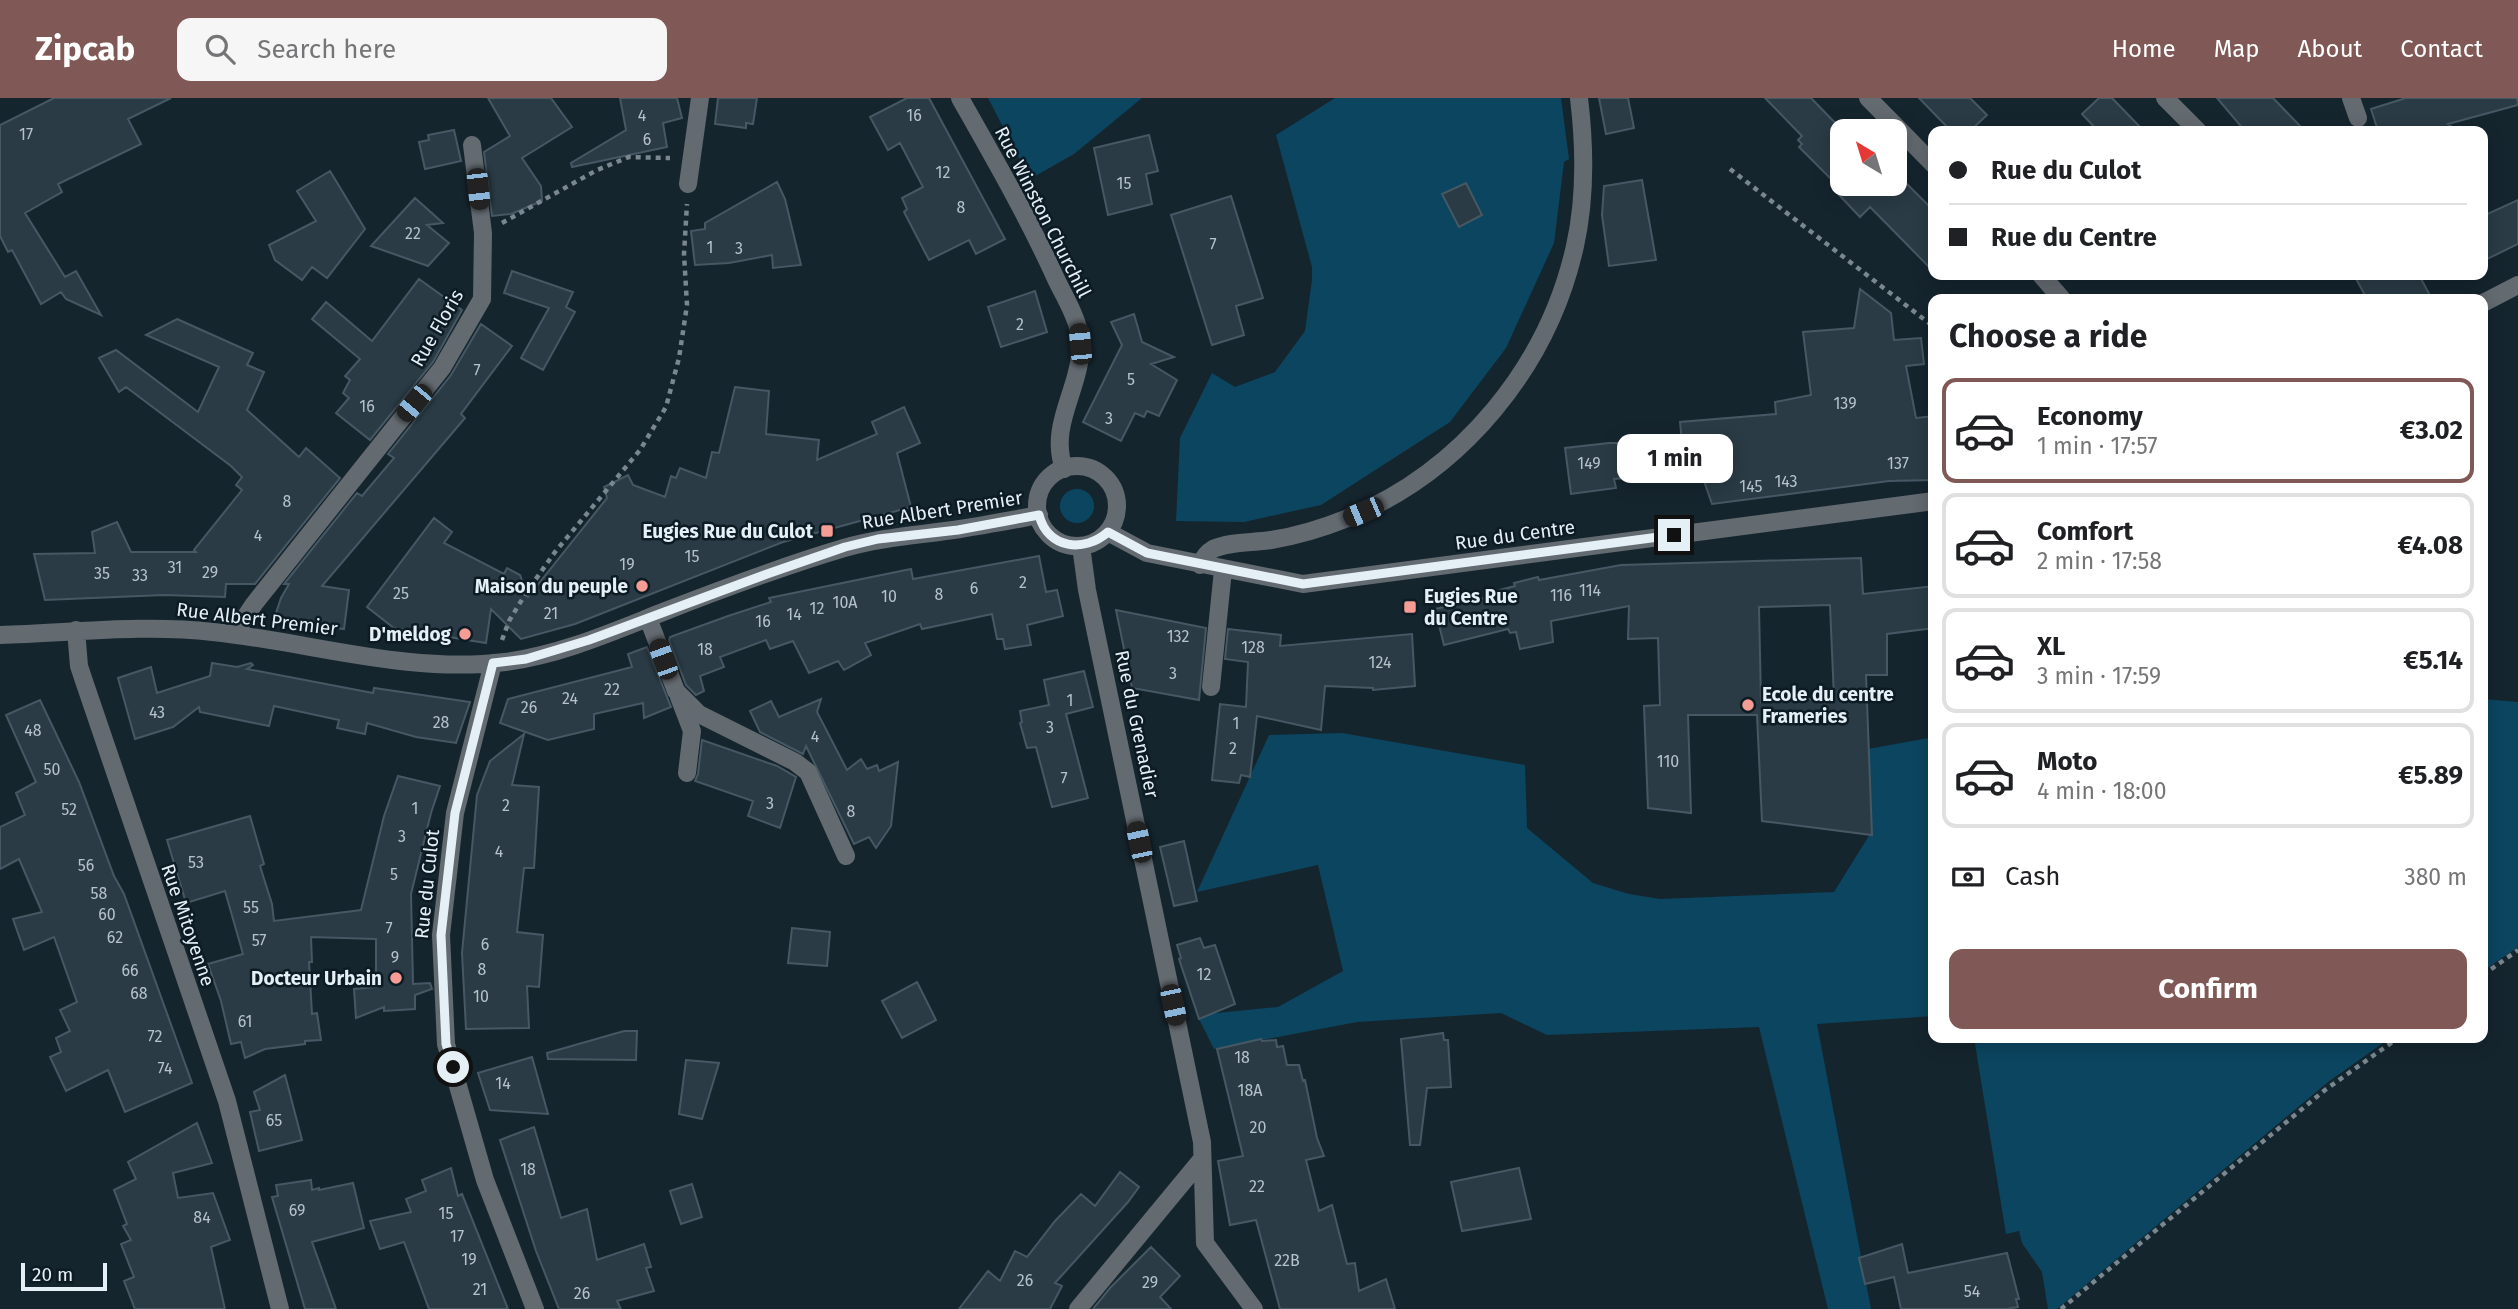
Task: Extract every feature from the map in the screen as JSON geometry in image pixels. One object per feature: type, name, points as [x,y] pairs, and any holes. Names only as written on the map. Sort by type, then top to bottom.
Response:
[{"type":"street","points":[[688,184],[700,98]]},
{"type":"street","name":"Rue Winston Churchill","points":[[960,98],[1033,228],[1078,328],[1082,361],[1060,428],[1059,453],[1064,469]]},
{"type":"street","points":[[1200,565],[1203,558],[1215,548],[1303,533],[1346,519],[1379,504],[1444,460],[1488,418],[1538,345],[1568,271],[1575,244],[1583,185],[1579,98]]},
{"type":"street","points":[[1868,98],[1928,159]]},
{"type":"street","points":[[2165,98],[2193,126]]},
{"type":"street","points":[[2351,98],[2358,118]]},
{"type":"street","name":"Rue Floris","points":[[234,634],[254,604],[442,368],[482,299],[483,233],[472,145]]},
{"type":"street","points":[[2045,280],[2058,294]]},
{"type":"street","points":[[2488,300],[2518,285]]},
{"type":"street","points":[[1076,466],[1090,468],[1110,483],[1118,506],[1114,523],[1097,541],[1081,546],[1067,545],[1044,528],[1038,501],[1042,488],[1051,477],[1064,469],[1076,466]]},
{"type":"street","name":"Rue du Centre","points":[[1108,532],[1147,553],[1303,584],[1928,502]]},
{"type":"street","name":"Rue Albert Premier","points":[[76,630],[144,628],[234,634],[423,663],[493,663],[551,653],[845,547],[878,539],[958,530],[1039,515]]},
{"type":"street","name":"Rue du Grenadier","points":[[1081,546],[1087,590],[1202,1142],[1205,1243],[1254,1309]]},
{"type":"street","points":[[1211,687],[1223,569]]},
{"type":"street","points":[[648,618],[692,731],[687,773]]},
{"type":"street","points":[[0,635],[76,630]]},
{"type":"street","name":"Rue Mitoyenne","points":[[76,630],[79,666],[227,1101],[279,1309]]},
{"type":"street","name":"Rue du Culot","points":[[493,663],[455,813],[441,935],[446,1044],[485,1180],[535,1309]]},
{"type":"street","points":[[676,691],[699,713],[795,762],[808,772],[846,856]]},
{"type":"street","points":[[1078,1309],[1202,1159]]},
{"type":"path","points":[[483,233],[597,170],[629,157],[691,159]]},
{"type":"path","points":[[1730,169],[1928,322]]},
{"type":"path","points":[[493,663],[509,621],[526,593],[555,552],[640,450],[666,407],[679,358],[687,305],[684,254],[688,184]]},
{"type":"path","points":[[2488,971],[2518,950]]},
{"type":"path","points":[[2061,1309],[2325,1090],[2391,1043]]},
{"type":"shaded area","points":[[988,98],[1142,98],[1074,154],[1030,179]]},
{"type":"shaded area","points":[[1335,98],[1561,98],[1569,159],[1564,162],[1554,243],[1506,348],[1450,422],[1321,505],[1244,522],[1176,521],[1180,438],[1212,373],[1235,387],[1275,372],[1305,331],[1312,267],[1276,135]]},
{"type":"shaded area","points":[[1077,489],[1089,494],[1094,506],[1089,518],[1077,523],[1065,518],[1060,506],[1065,494]]},
{"type":"shaded area","points":[[2488,699],[2518,702],[2518,947],[2488,968]]},
{"type":"shaded area","points":[[1342,733],[1525,765],[1527,828],[1593,883],[1629,894],[1660,899],[1834,892],[1870,834],[1868,749],[1928,738],[1928,1016],[1817,1024],[1871,1309],[1828,1309],[1759,1027],[1547,1035],[1501,1013],[1357,1022],[1214,1049],[1197,1015],[1278,1007],[1343,971],[1318,865],[1197,892],[1269,735]]},
{"type":"shaded area","points":[[1975,1043],[2383,1043],[2328,1082],[2057,1309],[2048,1309],[2042,1272],[2022,1243],[2019,1231],[2006,1234]]},
{"type":"building","points":[[54,98],[171,98],[128,119],[141,144],[58,184],[62,192],[25,213],[65,277],[76,271],[101,315],[66,299],[61,292],[41,304],[12,250],[8,252],[0,236],[0,125]]},
{"type":"building","points":[[488,98],[551,98],[572,127],[522,158],[541,186],[542,201],[511,214],[492,216],[484,152],[510,136]]},
{"type":"building","points":[[620,98],[677,98],[682,118],[663,123],[667,147],[572,167],[571,163],[626,130]]},
{"type":"building","points":[[718,98],[757,98],[753,124],[746,123],[746,128],[715,124]]},
{"type":"building","points":[[907,98],[929,98],[1005,239],[976,254],[969,240],[929,260],[904,212],[907,209],[902,198],[923,187],[900,143],[888,150],[870,117]]},
{"type":"building","points":[[1599,98],[1628,98],[1634,128],[1606,134]]},
{"type":"building","points":[[1765,98],[1811,98],[1831,119],[1830,178],[1799,147],[1802,144],[1798,140],[1802,136]]},
{"type":"building","points":[[1919,98],[1970,98],[1987,115],[1975,126],[1946,126]]},
{"type":"building","points":[[2099,98],[2112,98],[2139,126],[2093,126],[2082,114]]},
{"type":"building","points":[[2217,98],[2273,98],[2300,126],[2241,126]]},
{"type":"building","points":[[2406,98],[2517,98],[2518,105],[2448,124],[2451,126],[2376,126],[2371,109]]},
{"type":"building","points":[[454,130],[461,161],[425,169],[419,142],[429,140],[428,135]]},
{"type":"building","points":[[1149,135],[1158,171],[1146,174],[1152,204],[1108,215],[1094,148]]},
{"type":"building","points":[[330,171],[365,229],[327,278],[312,267],[302,280],[275,260],[269,245],[316,221],[297,191]]},
{"type":"building","points":[[1642,180],[1656,260],[1609,266],[1602,215],[1604,186]]},
{"type":"building","points":[[777,182],[785,199],[801,265],[773,268],[772,255],[729,263],[695,265],[691,231],[705,229],[705,223]]},
{"type":"building","points":[[1466,183],[1482,215],[1459,227],[1442,194]]},
{"type":"building","points":[[1908,185],[1928,205],[1928,266],[1870,207],[1860,217],[1840,196],[1908,196]]},
{"type":"building","points":[[1231,196],[1263,298],[1236,306],[1244,335],[1212,345],[1171,215]]},
{"type":"building","points":[[415,198],[443,223],[427,225],[449,243],[428,266],[371,246]]},
{"type":"building","points":[[2518,200],[2518,244],[2488,259],[2488,214]]},
{"type":"building","points":[[512,271],[573,292],[566,307],[575,312],[543,370],[521,358],[549,308],[504,293]]},
{"type":"building","points":[[419,279],[462,310],[433,362],[370,440],[336,413],[349,398],[343,393],[350,380],[345,376],[360,359],[312,319],[326,302],[372,341]]},
{"type":"building","points":[[2357,280],[2422,280],[2429,294],[2364,294]]},
{"type":"building","points":[[1860,289],[1891,313],[1894,340],[1921,338],[1924,364],[1906,366],[1916,418],[1928,417],[1928,480],[1889,481],[1712,504],[1704,481],[1686,482],[1680,422],[1776,414],[1775,402],[1811,395],[1803,332],[1854,328]]},
{"type":"building","points":[[1035,291],[1047,332],[1001,347],[988,307]]},
{"type":"building","points":[[1134,314],[1142,342],[1174,357],[1151,364],[1177,380],[1159,416],[1147,411],[1144,417],[1135,413],[1121,441],[1083,422],[1122,345],[1111,322]]},
{"type":"building","points":[[177,319],[253,353],[247,365],[264,372],[247,410],[299,457],[306,448],[340,478],[255,584],[226,584],[225,597],[164,595],[45,600],[34,554],[95,553],[92,532],[117,522],[131,552],[196,552],[194,550],[242,490],[236,485],[242,477],[231,466],[126,387],[119,392],[99,358],[116,350],[198,412],[219,367],[146,335]]},
{"type":"building","points":[[481,324],[512,346],[461,414],[465,418],[322,586],[349,590],[344,629],[274,619],[289,584],[284,584],[357,493],[362,496],[394,458],[388,454],[451,375]]},
{"type":"building","points":[[735,387],[769,391],[766,434],[819,440],[817,460],[877,434],[872,422],[904,407],[920,443],[897,453],[911,507],[783,542],[575,624],[521,639],[491,609],[486,643],[394,628],[367,607],[434,518],[452,532],[444,543],[504,574],[507,568],[520,575],[528,597],[607,498],[604,487],[628,475],[633,485],[665,497],[671,476],[676,478],[680,468],[706,478],[712,452],[719,453]]},
{"type":"building","points":[[1621,443],[1625,478],[1614,479],[1616,488],[1571,494],[1565,448]]},
{"type":"building","points":[[1039,556],[1046,592],[1057,590],[1063,616],[1027,625],[1031,645],[1005,649],[1003,639],[997,639],[992,614],[922,629],[920,624],[865,643],[871,655],[844,670],[838,661],[809,673],[793,641],[770,649],[766,640],[720,657],[724,667],[700,676],[704,691],[696,695],[686,685],[669,640],[670,637],[771,602],[769,598],[911,569],[913,579]]},
{"type":"building","name":"Ecole du centre Frameries","points":[[1861,558],[1863,594],[1928,587],[1928,629],[1887,634],[1887,675],[1866,675],[1872,835],[1762,821],[1757,715],[1688,715],[1691,813],[1648,808],[1644,706],[1660,705],[1658,638],[1628,639],[1629,606],[1551,621],[1553,642],[1520,649],[1516,632],[1510,633],[1508,629],[1444,645],[1435,609],[1498,595],[1496,591],[1515,586],[1514,583],[1538,577],[1539,580],[1621,565]],"holes":[[[1830,605],[1834,698],[1761,702],[1759,607]]]},
{"type":"building","points":[[1116,610],[1206,628],[1199,700],[1132,688]]},
{"type":"building","points":[[1228,629],[1281,635],[1280,646],[1412,634],[1415,686],[1373,690],[1325,686],[1321,730],[1257,716],[1250,777],[1241,775],[1239,783],[1212,780],[1220,704],[1246,707],[1248,662],[1225,659]]},
{"type":"building","points":[[647,647],[671,707],[644,718],[643,703],[594,714],[594,729],[548,740],[500,723],[508,699],[632,667],[628,654]]},
{"type":"building","points":[[212,663],[237,667],[251,663],[253,665],[247,669],[373,693],[374,688],[470,702],[456,743],[416,737],[367,723],[365,734],[337,728],[339,720],[274,706],[269,726],[200,712],[199,707],[173,727],[135,739],[118,678],[151,667],[157,693],[210,676]]},
{"type":"building","points":[[1084,671],[1093,707],[1066,714],[1088,798],[1052,807],[1036,747],[1027,748],[1020,723],[1020,711],[1049,705],[1044,680]]},
{"type":"building","points":[[821,699],[817,712],[847,770],[861,759],[867,769],[877,765],[879,771],[898,762],[891,826],[876,848],[869,837],[854,844],[806,746],[803,754],[760,732],[750,711],[771,701],[779,717]]},
{"type":"building","points":[[40,700],[79,782],[114,876],[124,894],[192,1083],[125,1112],[108,1070],[66,1091],[50,1057],[61,1052],[56,1038],[70,1031],[60,1010],[77,1002],[54,937],[24,950],[13,919],[42,912],[19,859],[0,869],[0,827],[25,815],[16,793],[36,782],[6,715]]},
{"type":"building","points":[[524,734],[512,785],[539,787],[534,868],[524,868],[517,932],[543,935],[539,987],[527,986],[529,1028],[466,1029],[462,953],[477,795],[490,761]]},
{"type":"building","points":[[702,740],[777,766],[796,777],[780,828],[748,816],[753,801],[695,781]]},
{"type":"building","points":[[398,776],[440,786],[411,894],[413,984],[430,983],[432,989],[415,995],[415,1009],[384,1011],[384,1007],[356,1018],[354,989],[376,987],[376,939],[311,937],[312,962],[309,962],[312,1014],[317,1013],[321,1040],[265,1049],[245,1058],[241,1042],[231,1044],[221,1001],[208,964],[243,954],[225,891],[186,903],[167,840],[250,816],[264,864],[260,866],[272,904],[274,921],[361,910],[384,816]]},
{"type":"building","points":[[1184,841],[1197,901],[1174,906],[1160,847]]},
{"type":"building","points":[[792,928],[830,932],[827,966],[788,963]]},
{"type":"building","points":[[1200,938],[1204,948],[1215,945],[1235,1004],[1199,1019],[1177,945]]},
{"type":"building","points":[[917,982],[936,1020],[902,1038],[882,1001]]},
{"type":"building","points":[[624,1031],[637,1031],[636,1060],[548,1059],[547,1053]]},
{"type":"building","points":[[1443,1033],[1444,1040],[1448,1040],[1451,1087],[1427,1088],[1420,1145],[1410,1145],[1401,1039]]},
{"type":"building","points":[[1261,1039],[1276,1040],[1277,1047],[1283,1046],[1287,1065],[1299,1065],[1303,1081],[1305,1080],[1317,1138],[1324,1156],[1306,1160],[1319,1211],[1332,1205],[1347,1264],[1355,1263],[1359,1291],[1386,1279],[1395,1309],[1280,1309],[1256,1220],[1230,1225],[1218,1161],[1243,1156],[1217,1049]]},
{"type":"building","points":[[532,1057],[548,1114],[490,1110],[478,1073]]},
{"type":"building","points":[[686,1060],[719,1063],[702,1119],[679,1114]]},
{"type":"building","points":[[285,1075],[302,1140],[259,1151],[250,1112],[260,1110],[254,1092]]},
{"type":"building","points":[[197,1123],[212,1163],[173,1173],[178,1198],[213,1193],[230,1240],[211,1247],[225,1309],[135,1309],[124,1281],[134,1277],[121,1244],[131,1240],[123,1226],[127,1224],[114,1190],[136,1179],[128,1162]]},
{"type":"building","points":[[534,1127],[561,1218],[587,1209],[597,1260],[644,1244],[651,1267],[646,1268],[654,1291],[617,1301],[621,1309],[559,1309],[536,1251],[500,1140]]},
{"type":"building","points":[[451,1168],[458,1196],[462,1194],[508,1309],[429,1309],[404,1242],[380,1249],[370,1221],[411,1212],[406,1199],[426,1191],[422,1180]]},
{"type":"building","points":[[1519,1168],[1531,1219],[1462,1231],[1451,1182]]},
{"type":"building","points":[[1120,1172],[1139,1187],[1055,1283],[1062,1286],[1050,1309],[959,1309],[988,1271],[1000,1281],[1015,1251],[1027,1257],[1055,1221],[1081,1194],[1095,1206]]},
{"type":"building","points":[[311,1180],[312,1190],[353,1183],[364,1228],[312,1242],[336,1309],[305,1309],[272,1197],[278,1196],[276,1185]]},
{"type":"building","points":[[692,1184],[702,1217],[681,1224],[670,1191]]},
{"type":"building","points":[[1902,1244],[1908,1273],[2007,1253],[2019,1299],[2016,1299],[2018,1307],[1901,1309],[1894,1277],[1865,1284],[1859,1258]]},
{"type":"building","points":[[1151,1247],[1180,1276],[1160,1297],[1171,1309],[1093,1309],[1110,1288]]},
{"type":"place","name":"Eugies Rue du Culot","points":[[827,531]]},
{"type":"place","name":"Maison du peuple","points":[[642,586]]},
{"type":"place","name":"Eugies Rue du Centre","points":[[1410,607]]},
{"type":"place","name":"D'meldog","points":[[465,634]]},
{"type":"place","name":"Ecole du centre Frameries","points":[[1748,705]]},
{"type":"place","name":"Docteur Urbain","points":[[396,978]]},
{"type":"route","points":[[453,1067],[446,1044],[441,935],[455,813],[493,663],[551,653],[845,547],[878,539],[958,530],[1039,515],[1044,528],[1051,536],[1067,545],[1087,545],[1108,532],[1138,550],[1167,559],[1303,584],[1674,535]]}]
